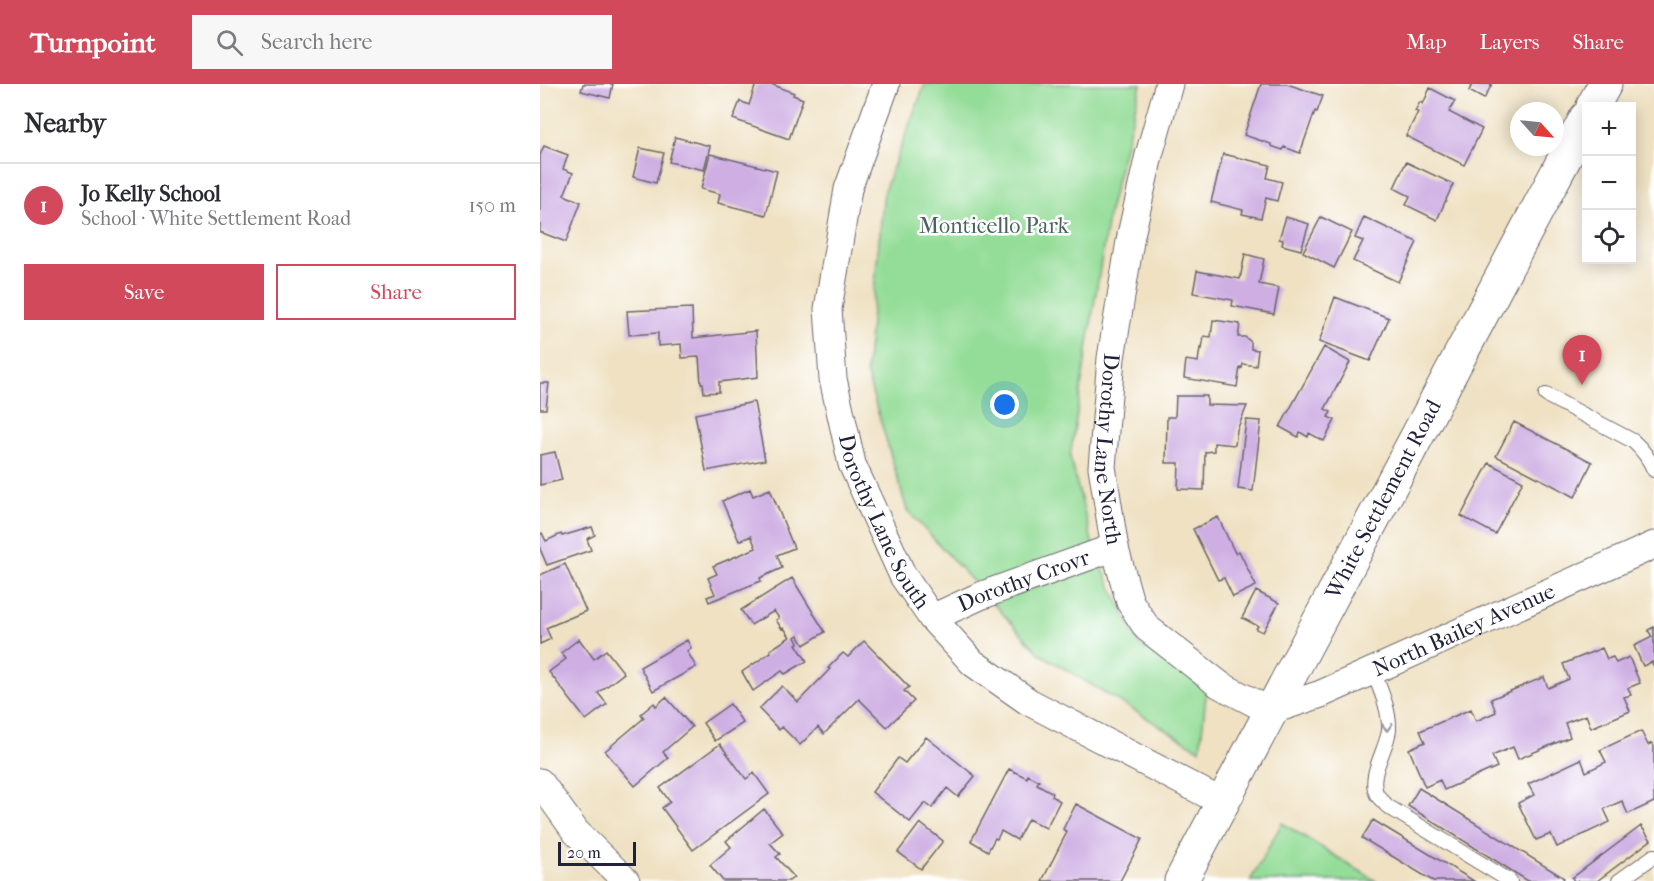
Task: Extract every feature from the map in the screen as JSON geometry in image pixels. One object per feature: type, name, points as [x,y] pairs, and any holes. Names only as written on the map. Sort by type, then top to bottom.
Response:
[{"type":"main road","points":[[1595,102],[1605,84]]},
{"type":"main road","name":"White Settlement Road","points":[[1181,881],[1582,127]]},
{"type":"street","name":"Dorothy Lane South","points":[[886,84],[848,189],[828,309],[833,379],[852,464],[903,576],[932,618],[973,663],[1029,702],[1222,802]]},
{"type":"street","name":"Dorothy Lane North","points":[[1169,84],[1149,155],[1131,234],[1111,358],[1102,467],[1115,547],[1131,602],[1147,628],[1220,685],[1270,711]]},
{"type":"street","name":"North Bailey Avenue","points":[[1270,711],[1321,694],[1654,545]]},
{"type":"street","name":"Dorothy Crovr","points":[[932,618],[980,596],[1115,547]]},
{"type":"street","points":[[540,782],[576,832],[626,881]]},
{"type":"lane","points":[[1546,395],[1634,441],[1646,454],[1654,470]]},
{"type":"lane","points":[[1373,671],[1387,711],[1389,731],[1375,780],[1377,794],[1387,806],[1510,881]]},
{"type":"lane","points":[[1619,881],[1654,856]]},
{"type":"green space","name":"Monticello Park","points":[[925,84],[1141,84],[1109,211],[1070,457],[1095,553],[1139,645],[1207,687],[1200,750],[1040,654],[907,510],[866,372],[884,191]]},
{"type":"green space","points":[[1282,823],[1376,881],[1250,881]]},
{"type":"building","points":[[583,84],[613,84],[610,98],[581,91]]},
{"type":"building","points":[[756,84],[771,84],[803,99],[789,139],[733,119],[740,101],[749,105]]},
{"type":"building","points":[[1261,84],[1287,84],[1323,96],[1317,112],[1315,111],[1300,153],[1284,147],[1283,150],[1244,135]]},
{"type":"building","points":[[1472,84],[1492,84],[1484,99],[1469,91]]},
{"type":"building","points":[[1430,88],[1455,101],[1449,112],[1482,129],[1464,165],[1406,136],[1418,112],[1415,111],[1420,102],[1423,104]]},
{"type":"building","points":[[675,137],[710,146],[704,170],[669,162]]},
{"type":"building","points":[[544,146],[568,155],[563,169],[573,173],[564,195],[581,202],[566,242],[540,232],[540,155]]},
{"type":"building","points":[[640,148],[664,153],[656,183],[633,177]]},
{"type":"building","points":[[710,154],[777,171],[766,215],[718,203],[720,194],[701,189]]},
{"type":"building","points":[[1223,154],[1270,165],[1267,178],[1282,182],[1277,201],[1266,198],[1261,218],[1242,214],[1243,210],[1211,202]]},
{"type":"building","points":[[1406,162],[1453,184],[1437,220],[1406,205],[1410,196],[1394,188]]},
{"type":"building","points":[[1286,217],[1309,224],[1301,250],[1282,245],[1283,240],[1279,239]]},
{"type":"building","points":[[1321,217],[1352,232],[1334,268],[1303,252]]},
{"type":"building","points":[[1364,217],[1417,242],[1398,282],[1353,261],[1363,241],[1355,238]]},
{"type":"building","points":[[1245,254],[1264,259],[1259,284],[1279,288],[1274,314],[1232,306],[1233,300],[1193,293],[1197,271],[1240,279]]},
{"type":"building","points":[[1335,297],[1389,318],[1370,361],[1319,342]]},
{"type":"building","points":[[692,308],[693,338],[756,331],[758,377],[719,382],[719,392],[704,393],[699,357],[682,358],[681,344],[658,346],[658,333],[629,335],[627,311]]},
{"type":"building","points":[[1213,320],[1240,324],[1238,337],[1245,337],[1251,342],[1251,349],[1258,350],[1256,366],[1243,364],[1242,368],[1240,367],[1237,387],[1184,378],[1186,360],[1198,362],[1204,336],[1211,337]]},
{"type":"building","points":[[1324,347],[1350,362],[1325,409],[1331,412],[1328,417],[1335,420],[1324,441],[1309,433],[1308,437],[1300,432],[1298,437],[1280,427]]},
{"type":"building","points":[[540,383],[549,383],[546,409],[540,409]]},
{"type":"building","points":[[1176,396],[1207,396],[1207,405],[1247,406],[1237,430],[1235,445],[1214,443],[1214,451],[1205,452],[1204,490],[1178,489],[1179,463],[1166,463],[1167,417],[1175,417]]},
{"type":"building","points":[[754,402],[765,460],[706,471],[695,414]]},
{"type":"building","points":[[1246,420],[1261,421],[1253,491],[1238,489]]},
{"type":"building","points":[[1514,422],[1592,462],[1575,497],[1496,456]]},
{"type":"building","points":[[555,452],[562,480],[540,485],[540,455]]},
{"type":"building","points":[[1489,463],[1523,481],[1495,534],[1461,516]]},
{"type":"building","points":[[750,489],[753,496],[770,489],[794,548],[777,555],[782,568],[760,578],[761,581],[709,602],[707,597],[715,594],[708,578],[717,574],[713,566],[756,548],[751,536],[739,541],[722,501]]},
{"type":"building","points":[[1218,517],[1235,553],[1239,551],[1256,586],[1233,597],[1224,578],[1218,580],[1193,529]]},
{"type":"building","points":[[592,527],[595,535],[587,539],[591,550],[547,565],[540,549],[542,533],[546,541],[561,534],[562,536]]},
{"type":"building","points":[[565,564],[586,611],[546,628],[551,639],[540,644],[540,575]]},
{"type":"building","points":[[792,578],[825,632],[804,645],[798,635],[795,637],[798,643],[796,644],[807,661],[785,674],[782,671],[753,691],[742,672],[790,637],[776,620],[779,618],[774,611],[751,625],[741,610]]},
{"type":"building","points":[[1256,591],[1279,603],[1263,632],[1256,629],[1258,626],[1242,618]]},
{"type":"building","points":[[1654,627],[1654,667],[1652,662],[1643,666],[1634,646],[1652,637],[1648,630]]},
{"type":"building","points":[[579,639],[594,659],[606,650],[624,673],[598,693],[607,704],[586,720],[549,672],[566,659],[561,653]]},
{"type":"building","points":[[687,640],[691,648],[687,651],[696,667],[653,691],[640,667]]},
{"type":"building","points":[[864,641],[909,687],[904,691],[914,701],[887,727],[859,699],[824,734],[818,727],[800,745],[782,727],[779,730],[759,709],[782,686],[798,702],[843,653],[848,657]]},
{"type":"building","points":[[1602,648],[1607,659],[1613,657],[1616,663],[1629,657],[1640,683],[1628,688],[1631,695],[1624,697],[1630,711],[1591,728],[1586,715],[1565,723],[1570,737],[1518,759],[1513,747],[1492,756],[1497,767],[1444,790],[1440,780],[1425,787],[1409,749],[1425,742],[1420,731],[1471,709],[1476,721],[1496,712],[1491,699],[1544,677],[1548,688],[1569,679],[1563,664]]},
{"type":"building","points":[[666,697],[692,727],[663,752],[668,758],[635,786],[605,751],[644,718],[641,714],[654,703],[656,706]]},
{"type":"building","points":[[730,704],[743,723],[715,741],[703,723]]},
{"type":"building","points":[[1641,731],[1648,745],[1652,743],[1654,747],[1654,802],[1628,814],[1622,801],[1604,809],[1610,822],[1557,847],[1551,834],[1536,840],[1518,803],[1534,795],[1528,784],[1581,759],[1586,772],[1606,762],[1600,750]]},
{"type":"building","points":[[926,737],[975,776],[958,797],[947,788],[932,808],[925,803],[910,822],[872,792],[898,758],[905,763]]},
{"type":"building","points":[[720,744],[746,779],[754,773],[769,794],[693,850],[662,808],[670,802],[660,788]]},
{"type":"building","points":[[1009,769],[1039,781],[1037,784],[1053,793],[1052,796],[1060,801],[1046,828],[1028,819],[1017,840],[1001,831],[988,851],[971,841]]},
{"type":"building","points":[[1419,788],[1564,878],[1562,881],[1528,881],[1408,806]]},
{"type":"building","points":[[1076,804],[1142,839],[1120,881],[1042,881],[1067,832],[1063,829]]},
{"type":"building","points":[[764,809],[783,833],[770,843],[780,854],[776,857],[794,877],[789,881],[723,881],[710,865],[731,847],[726,841]]},
{"type":"building","points":[[1373,820],[1474,881],[1433,881],[1362,838]]},
{"type":"building","points":[[920,823],[943,841],[921,869],[898,852]]},
{"type":"building","points":[[1641,826],[1651,840],[1597,881],[1574,881],[1572,878]]},
{"type":"place","name":"Jo Kelly School","points":[[1582,385]]}]
